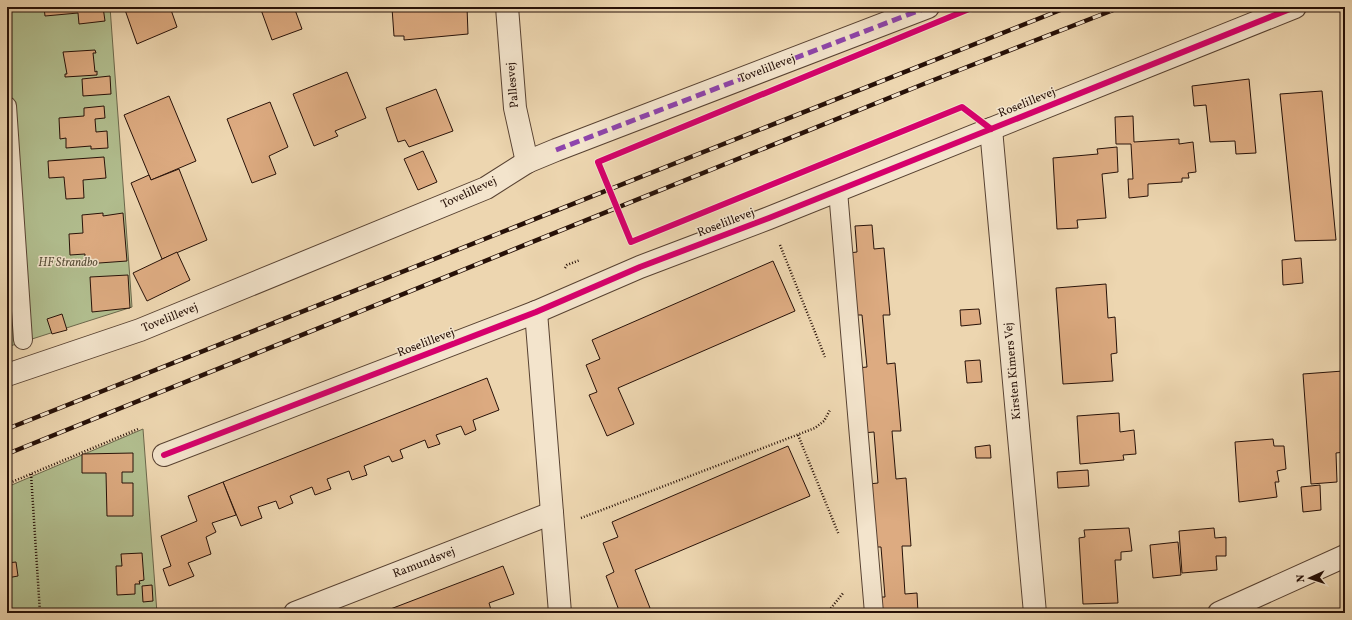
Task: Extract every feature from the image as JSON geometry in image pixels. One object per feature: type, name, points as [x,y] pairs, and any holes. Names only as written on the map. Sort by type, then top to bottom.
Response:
[{"type":"street","name":"Pallesvej","points":[[507,7],[515,108],[528,162]]},
{"type":"street","name":"Tovelillevej","points":[[7,375],[140,330],[486,188],[528,162],[928,7]]},
{"type":"street","name":"Roselillevej","points":[[164,456],[536,312],[640,267],[838,191],[1295,7]]},
{"type":"street","name":"Kirsten Kimers Vej","points":[[991,129],[1035,613]]},
{"type":"street","points":[[536,312],[560,613]]},
{"type":"street","name":"Ramundsvej","points":[[295,613],[552,521]]},
{"type":"street","points":[[1219,613],[1345,556]]},
{"type":"lane","points":[[7,106],[23,340]]},
{"type":"lane","points":[[838,191],[874,613]]},
{"type":"path","points":[[769,218],[825,358]]},
{"type":"path","points":[[552,521],[798,436],[815,428],[824,421],[833,405]]},
{"type":"path","points":[[7,484],[138,429]]},
{"type":"path","points":[[798,436],[841,539]]},
{"type":"path","points":[[31,474],[40,613]]},
{"type":"path","points":[[827,613],[844,594],[845,588]]},
{"type":"green space","name":"HF Strandbo","points":[[7,7],[110,7],[132,307],[7,347]]},
{"type":"green space","points":[[143,429],[157,613],[7,613],[7,487]]},
{"type":"building","points":[[44,7],[103,7],[105,21],[79,24],[78,13],[45,16]]},
{"type":"building","points":[[124,7],[170,7],[177,27],[137,44]]},
{"type":"building","points":[[260,7],[294,7],[302,29],[272,40]]},
{"type":"building","points":[[467,7],[468,34],[404,40],[404,36],[394,36],[392,8]]},
{"type":"building","points":[[95,50],[96,53],[93,53],[95,72],[97,71],[97,75],[65,77],[65,74],[67,74],[63,52]]},
{"type":"building","points":[[347,72],[366,118],[335,131],[338,136],[314,146],[293,94]]},
{"type":"building","points":[[110,76],[111,94],[83,96],[82,79]]},
{"type":"building","points":[[1249,79],[1256,153],[1236,154],[1235,141],[1210,142],[1206,105],[1194,106],[1192,86]]},
{"type":"building","points":[[436,89],[453,131],[409,147],[405,140],[398,142],[386,108]]},
{"type":"building","points":[[1322,91],[1336,240],[1295,241],[1280,94]]},
{"type":"building","points":[[169,96],[196,161],[151,180],[124,115]]},
{"type":"building","points":[[1342,101],[1345,101],[1345,127]]},
{"type":"building","points":[[270,102],[288,147],[269,156],[276,174],[252,183],[227,119]]},
{"type":"building","points":[[104,106],[105,118],[95,119],[96,132],[107,131],[108,148],[91,149],[91,146],[66,148],[66,138],[60,139],[59,118],[84,116],[84,108]]},
{"type":"building","points":[[1133,116],[1134,142],[1179,139],[1179,144],[1193,142],[1196,172],[1188,173],[1189,178],[1182,178],[1182,182],[1148,184],[1148,196],[1129,198],[1128,179],[1133,179],[1131,144],[1116,144],[1115,117]]},
{"type":"building","points":[[1117,147],[1118,172],[1102,174],[1106,218],[1077,220],[1078,228],[1057,229],[1053,158],[1098,154],[1097,149]]},
{"type":"building","points":[[423,151],[437,182],[418,190],[404,159]]},
{"type":"building","points":[[104,157],[106,178],[83,180],[84,198],[66,199],[64,177],[49,178],[48,161]]},
{"type":"building","points":[[179,169],[207,240],[162,259],[131,183],[149,175],[151,180]]},
{"type":"building","points":[[103,213],[103,216],[123,213],[127,261],[85,264],[85,254],[70,255],[69,234],[83,233],[82,215]]},
{"type":"building","points":[[872,225],[874,249],[884,248],[890,315],[883,315],[887,364],[895,363],[901,431],[892,431],[896,479],[906,478],[911,546],[902,546],[905,594],[917,593],[918,613],[878,613],[877,597],[885,597],[881,547],[874,547],[869,484],[878,483],[874,432],[862,433],[857,368],[867,367],[862,315],[854,315],[849,253],[857,252],[855,226]]},
{"type":"building","points":[[177,252],[190,280],[147,301],[133,273]]},
{"type":"building","points":[[1301,258],[1303,283],[1283,285],[1282,260]]},
{"type":"building","points":[[773,261],[795,311],[618,388],[634,424],[607,436],[589,395],[597,392],[586,365],[600,359],[592,340]]},
{"type":"building","points":[[128,275],[130,308],[92,312],[90,277]]},
{"type":"building","points":[[1106,284],[1108,318],[1115,317],[1117,353],[1111,354],[1113,381],[1063,384],[1056,288]]},
{"type":"building","points":[[979,309],[981,324],[961,326],[960,310]]},
{"type":"building","points":[[62,314],[67,330],[52,334],[47,319]]},
{"type":"building","points":[[980,360],[982,382],[967,383],[965,361]]},
{"type":"building","points":[[1343,371],[1345,386],[1345,452],[1336,453],[1337,482],[1311,484],[1303,374]]},
{"type":"building","points":[[487,378],[499,410],[473,420],[476,430],[465,435],[461,426],[436,435],[440,444],[428,448],[425,440],[400,450],[403,458],[392,462],[389,456],[364,466],[367,475],[352,480],[349,471],[327,479],[331,489],[315,495],[312,487],[290,496],[293,503],[279,509],[276,501],[258,507],[262,518],[241,526],[223,482]]},
{"type":"building","points":[[1119,413],[1120,432],[1134,430],[1136,454],[1123,455],[1124,460],[1080,464],[1077,416]]},
{"type":"building","points":[[1273,439],[1274,446],[1284,446],[1286,469],[1277,471],[1279,482],[1275,482],[1277,497],[1239,502],[1235,442]]},
{"type":"building","points":[[990,445],[991,458],[976,458],[975,447]]},
{"type":"building","points":[[788,446],[810,496],[635,570],[650,608],[642,612],[643,613],[620,613],[606,576],[614,572],[603,543],[618,537],[612,522]]},
{"type":"building","points":[[133,453],[133,472],[122,472],[122,483],[133,483],[133,516],[107,516],[106,473],[82,473],[82,454]]},
{"type":"building","points":[[1088,470],[1089,486],[1058,488],[1057,472]]},
{"type":"building","points":[[223,482],[236,515],[212,523],[216,532],[206,537],[211,554],[188,563],[194,576],[169,586],[163,569],[171,566],[161,536],[197,521],[188,496]]},
{"type":"building","points":[[1320,485],[1321,510],[1303,512],[1301,487]]},
{"type":"building","points":[[1129,528],[1132,551],[1121,552],[1121,560],[1115,560],[1118,603],[1083,604],[1079,538],[1085,537],[1084,530]]},
{"type":"building","points":[[1214,528],[1215,538],[1226,537],[1226,556],[1216,556],[1217,570],[1182,573],[1179,531]]},
{"type":"building","points":[[1178,542],[1181,575],[1153,578],[1150,545]]},
{"type":"building","points":[[142,553],[144,580],[139,581],[140,584],[135,584],[135,594],[117,595],[116,566],[122,566],[121,554]]},
{"type":"building","points":[[16,562],[18,576],[7,578],[7,563]]},
{"type":"building","points":[[503,566],[514,594],[489,603],[492,613],[477,613],[476,609],[465,613],[380,613]]},
{"type":"building","points":[[152,585],[153,601],[143,602],[142,586]]},
{"type":"building","points":[[155,610],[155,613],[144,613],[144,611]]},
{"type":"railway","points":[[7,429],[1068,7]]},
{"type":"railway","points":[[7,454],[926,83],[1121,7]]},
{"type":"marked path","points":[[556,150],[928,7]]},
{"type":"cycle path","points":[[974,7],[598,162],[631,242],[962,107],[991,129]]},
{"type":"cycle path","points":[[164,455],[536,312],[640,267],[769,218],[1295,7]]}]
